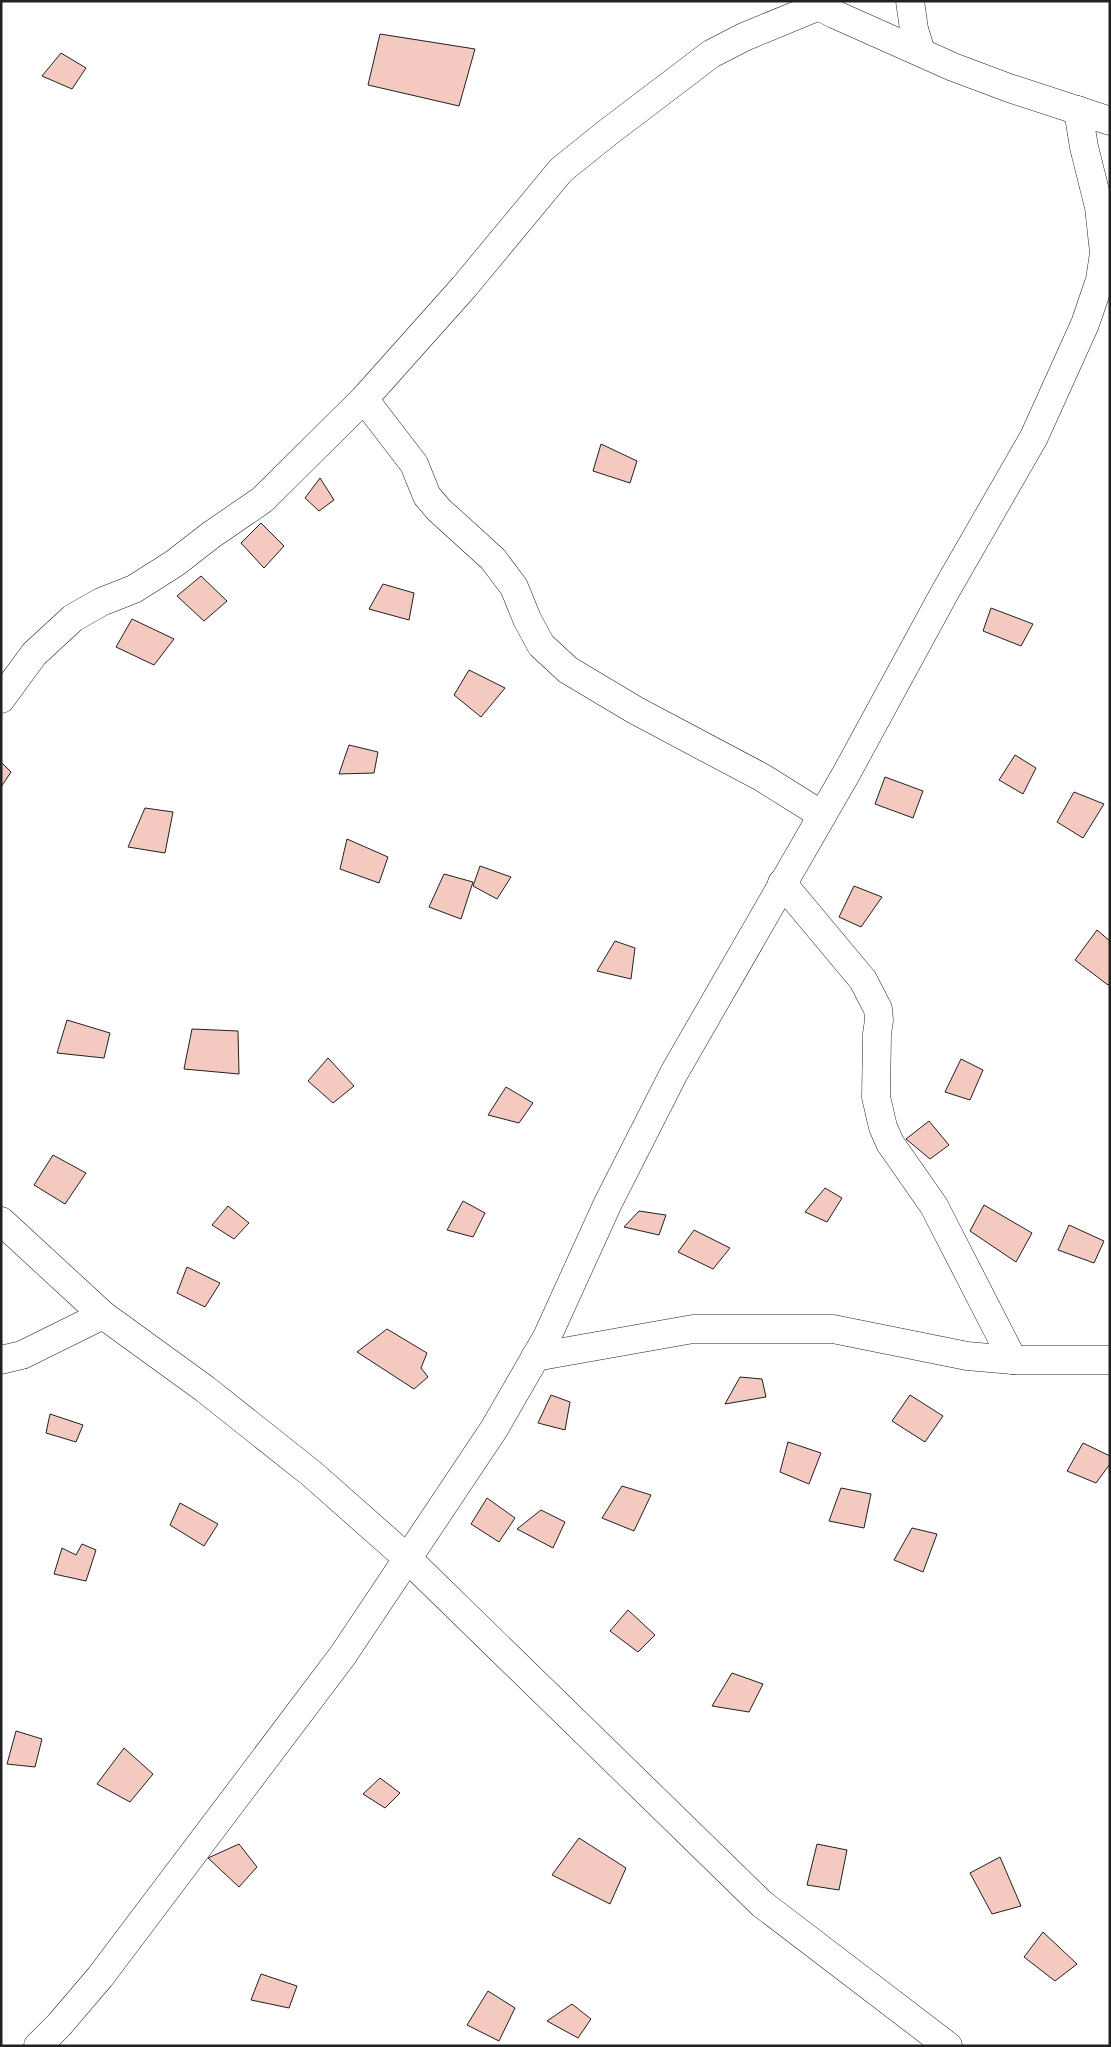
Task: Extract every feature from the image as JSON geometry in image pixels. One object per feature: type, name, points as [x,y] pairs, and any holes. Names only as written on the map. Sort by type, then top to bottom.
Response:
[{"type":"street","points":[[910,1],[920,52]]},
{"type":"street","points":[[1,699],[34,654],[73,618],[101,602],[134,589],[175,563],[262,500],[364,399],[464,287],[561,170],[711,54],[744,37],[829,6],[954,67],[1009,88],[1110,121]]},
{"type":"street","points":[[38,2046],[59,2025],[100,1977],[344,1655],[494,1429],[547,1337],[608,1203],[674,1073],[822,815],[1034,437],[1088,315],[1100,280],[1104,253],[1099,207],[1084,147],[1078,110]]},
{"type":"street","points":[[364,399],[414,464],[428,496],[439,510],[493,559],[514,586],[527,619],[541,645],[568,670],[635,710],[763,778],[822,815]]},
{"type":"street","points":[[782,883],[862,980],[878,1009],[876,1097],[883,1127],[890,1143],[934,1206],[1013,1360]]},
{"type":"street","points":[[1,1221],[103,1315],[205,1389],[304,1468],[407,1558],[762,1904],[948,2046]]},
{"type":"street","points":[[1,1360],[22,1355],[103,1315]]},
{"type":"street","points":[[534,1357],[693,1329],[833,1329],[967,1356],[1013,1360],[1110,1360]]},
{"type":"building","points":[[380,34],[475,49],[459,106],[368,85]]},
{"type":"building","points":[[61,53],[86,68],[72,89],[42,76]]},
{"type":"building","points":[[601,444],[637,461],[630,483],[593,471]]},
{"type":"building","points":[[320,478],[334,500],[319,511],[305,498]]},
{"type":"building","points":[[261,523],[284,546],[264,568],[241,543]]},
{"type":"building","points":[[201,576],[227,601],[204,621],[177,596]]},
{"type":"building","points":[[383,584],[414,593],[409,620],[369,609]]},
{"type":"building","points":[[991,608],[1033,624],[1021,646],[983,631]]},
{"type":"building","points":[[132,619],[174,639],[154,665],[116,647]]},
{"type":"building","points":[[469,670],[505,688],[481,717],[454,695]]},
{"type":"building","points":[[349,745],[378,752],[374,773],[339,774]]},
{"type":"building","points":[[1015,755],[1036,768],[1023,794],[999,780]]},
{"type":"building","points":[[1,762],[11,772],[1,787]]},
{"type":"building","points":[[885,777],[923,791],[913,818],[875,804]]},
{"type":"building","points":[[1074,792],[1104,804],[1083,838],[1057,822]]},
{"type":"building","points":[[145,808],[173,812],[165,853],[128,847]]},
{"type":"building","points":[[347,839],[388,857],[379,883],[340,869]]},
{"type":"building","points":[[480,866],[511,877],[497,899],[473,886]]},
{"type":"building","points":[[444,874],[473,882],[461,919],[429,907]]},
{"type":"building","points":[[854,886],[882,897],[861,927],[839,917]]},
{"type":"building","points":[[1097,930],[1110,941],[1110,983],[1108,985],[1075,960]]},
{"type":"building","points":[[615,941],[635,948],[631,979],[597,971]]},
{"type":"building","points":[[67,1020],[110,1033],[104,1058],[57,1053]]},
{"type":"building","points":[[192,1029],[238,1031],[239,1074],[184,1069]]},
{"type":"building","points":[[328,1058],[354,1086],[333,1103],[308,1081]]},
{"type":"building","points":[[961,1059],[983,1070],[970,1100],[945,1092]]},
{"type":"building","points":[[506,1087],[533,1103],[519,1123],[488,1115]]},
{"type":"building","points":[[929,1121],[949,1145],[930,1159],[906,1139]]},
{"type":"building","points":[[53,1155],[86,1173],[65,1204],[34,1185]]},
{"type":"building","points":[[825,1188],[842,1198],[827,1222],[805,1212]]},
{"type":"building","points":[[463,1201],[485,1213],[473,1237],[447,1230]]},
{"type":"building","points":[[984,1205],[1032,1233],[1016,1262],[970,1231]]},
{"type":"building","points":[[228,1206],[249,1223],[234,1239],[212,1225]]},
{"type":"building","points":[[639,1211],[666,1215],[659,1235],[624,1227]]},
{"type":"building","points":[[1069,1225],[1104,1241],[1094,1263],[1058,1250]]},
{"type":"building","points":[[694,1230],[730,1248],[713,1269],[678,1252]]},
{"type":"building","points":[[187,1267],[220,1283],[205,1307],[177,1293]]},
{"type":"building","points":[[387,1329],[427,1353],[421,1368],[428,1377],[414,1389],[357,1352]]},
{"type":"building","points":[[740,1377],[762,1379],[766,1397],[725,1404]]},
{"type":"building","points":[[551,1395],[570,1402],[565,1430],[538,1423]]},
{"type":"building","points":[[910,1395],[943,1416],[925,1442],[892,1421]]},
{"type":"building","points":[[50,1414],[83,1425],[76,1442],[46,1433]]},
{"type":"building","points":[[788,1442],[821,1453],[809,1484],[780,1472]]},
{"type":"building","points":[[1083,1443],[1110,1456],[1110,1464],[1096,1483],[1067,1471]]},
{"type":"building","points":[[622,1486],[651,1495],[634,1531],[602,1518]]},
{"type":"building","points":[[841,1488],[871,1494],[864,1528],[829,1521]]},
{"type":"building","points":[[487,1498],[515,1518],[499,1542],[471,1524]]},
{"type":"building","points":[[180,1503],[218,1524],[204,1546],[170,1525]]},
{"type":"building","points":[[541,1510],[565,1522],[553,1548],[517,1529]]},
{"type":"building","points":[[912,1528],[937,1534],[923,1572],[894,1560]]},
{"type":"building","points":[[82,1544],[96,1550],[86,1581],[54,1574],[62,1548],[76,1555]]},
{"type":"building","points":[[628,1610],[655,1635],[638,1652],[610,1631]]},
{"type":"building","points":[[732,1673],[763,1684],[749,1712],[712,1706]]},
{"type":"building","points":[[16,1731],[42,1739],[35,1767],[7,1764]]},
{"type":"building","points":[[124,1748],[153,1774],[130,1802],[97,1784]]},
{"type":"building","points":[[380,1778],[400,1793],[385,1808],[363,1794]]},
{"type":"building","points":[[579,1838],[626,1868],[610,1904],[552,1875]]},
{"type":"building","points":[[239,1844],[257,1867],[239,1887],[208,1858]]},
{"type":"building","points":[[817,1844],[847,1850],[839,1890],[807,1885]]},
{"type":"building","points":[[1000,1857],[1021,1906],[992,1914],[970,1873]]},
{"type":"building","points":[[1043,1932],[1077,1964],[1055,1981],[1024,1957]]},
{"type":"building","points":[[261,1974],[297,1986],[289,2008],[251,2000]]},
{"type":"building","points":[[488,1991],[515,2008],[499,2041],[467,2025]]},
{"type":"building","points":[[572,2004],[591,2019],[578,2038],[547,2021]]}]
